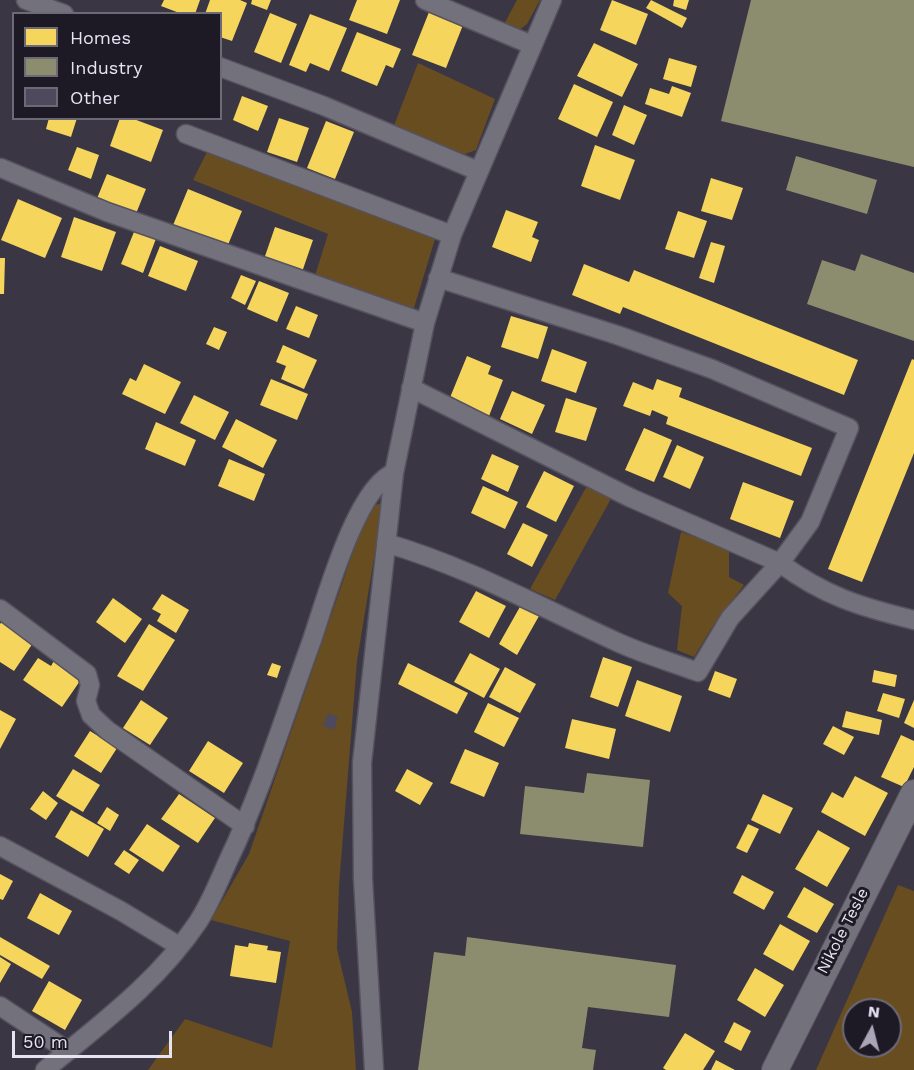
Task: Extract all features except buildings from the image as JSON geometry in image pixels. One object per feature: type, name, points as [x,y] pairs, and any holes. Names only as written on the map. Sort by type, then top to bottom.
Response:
[{"type":"street","points":[[26,0],[59,12]]},
{"type":"street","points":[[425,0],[532,45]]},
{"type":"street","points":[[374,1070],[363,879],[363,763],[394,473],[425,323],[452,235],[552,0]]},
{"type":"street","points":[[222,69],[324,106],[478,171]]},
{"type":"street","points":[[186,134],[452,235]]},
{"type":"street","points":[[1,168],[107,212],[425,323]]},
{"type":"street","points":[[386,543],[437,558],[486,578],[619,643],[698,672],[730,618],[780,563],[810,522],[849,428],[701,366],[617,335],[438,278]]},
{"type":"street","points":[[411,388],[631,498],[780,563],[803,581],[832,596],[867,609],[914,620]]},
{"type":"street","points":[[45,1070],[126,1005],[199,921],[245,826],[345,544],[371,490],[385,476],[394,473]]},
{"type":"street","points":[[0,609],[87,674],[90,685],[86,701],[88,708],[107,730],[245,826]]},
{"type":"street","name":"Nikole Tesle","points":[[775,1070],[914,793]]},
{"type":"street","points":[[0,846],[121,911],[179,946]]},
{"type":"street","points":[[0,1006],[68,1051]]},
{"type":"shaded area","points":[[517,0],[540,0],[527,24],[519,30],[503,26]]},
{"type":"shaded area","points":[[418,63],[495,99],[476,150],[465,154],[393,128]]},
{"type":"shaded area","points":[[208,150],[435,239],[413,311],[314,279],[328,234],[193,180]]},
{"type":"shaded area","points":[[588,484],[612,497],[555,600],[530,589]]},
{"type":"shaded area","points":[[383,503],[357,661],[339,886],[337,949],[352,1012],[356,1070],[148,1070],[185,1019],[272,1048],[290,941],[211,920],[249,854],[363,523],[374,505]]},
{"type":"shaded area","points":[[681,532],[729,549],[729,577],[744,585],[711,629],[694,657],[677,650],[682,606],[668,593]]},
{"type":"shaded area","points":[[898,885],[914,891],[914,1070],[816,1070],[842,1011],[842,1058],[902,1058],[902,998],[848,998]]}]
